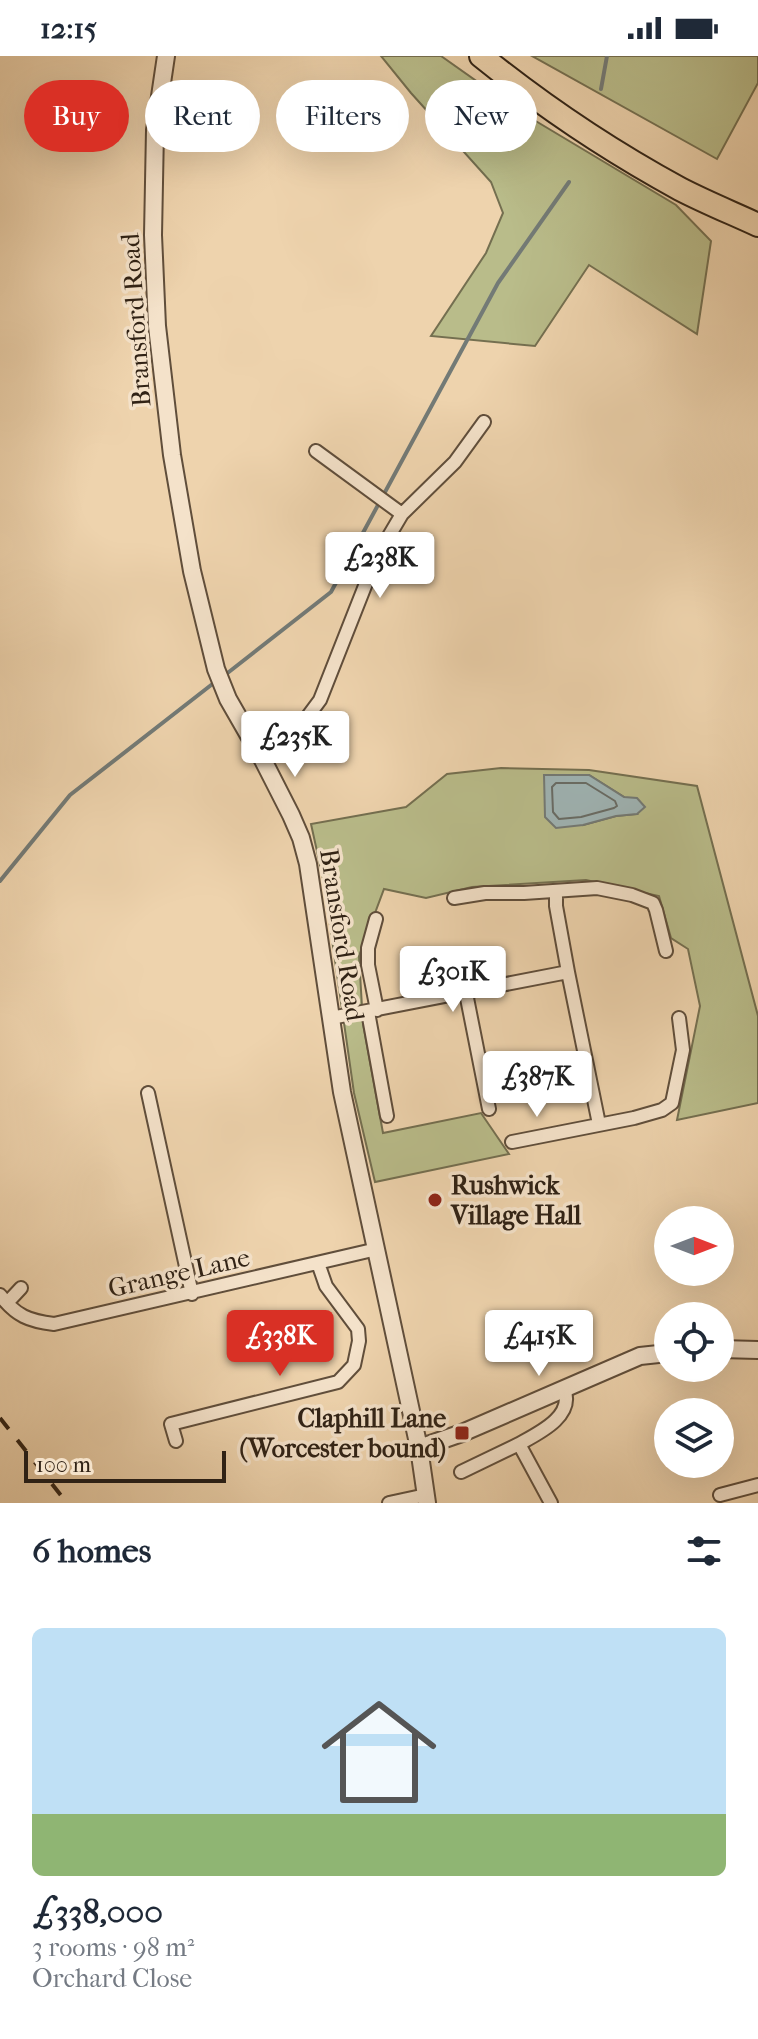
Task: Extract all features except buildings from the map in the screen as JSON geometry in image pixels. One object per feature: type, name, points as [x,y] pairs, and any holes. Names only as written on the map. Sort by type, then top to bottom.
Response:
[{"type":"highway","points":[[481,56],[595,139],[682,190],[758,225]]},
{"type":"street","name":"Bransford Road","points":[[166,56],[155,130],[153,235],[157,326],[172,455],[192,571],[216,669],[228,699],[291,815],[305,851],[342,1092],[419,1448],[426,1499]]},
{"type":"street","points":[[263,760],[294,735],[320,700],[376,558],[402,514],[455,462],[484,422]]},
{"type":"street","points":[[316,451],[402,514]]},
{"type":"street","points":[[454,898],[485,893],[589,888],[632,895],[653,903],[666,951]]},
{"type":"street","points":[[556,891],[568,972],[599,1124]]},
{"type":"street","points":[[376,919],[368,948],[368,965],[387,1116]]},
{"type":"street","points":[[331,1018],[568,972]]},
{"type":"street","points":[[466,993],[489,1109]]},
{"type":"street","points":[[512,1142],[634,1118],[662,1110],[672,1103],[683,1050],[679,1018]]},
{"type":"street","points":[[148,1093],[192,1294]]},
{"type":"street","name":"Grange Lane","points":[[3,1299],[29,1321],[54,1324],[377,1249]]},
{"type":"street","points":[[176,1441],[171,1424],[338,1382],[354,1365],[358,1329],[326,1286],[318,1263]]},
{"type":"street","points":[[3,1299],[21,1288]]},
{"type":"street","points":[[734,1349],[758,1350]]},
{"type":"street","points":[[419,1448],[462,1433],[640,1356],[654,1354]]},
{"type":"street","points":[[461,1472],[519,1444],[556,1420],[565,1410],[568,1398],[564,1389]]},
{"type":"street","points":[[519,1444],[551,1503]]},
{"type":"street","points":[[720,1495],[740,1497],[758,1485]]},
{"type":"street","points":[[389,1503],[426,1499]]},
{"type":"green space","points":[[381,56],[441,56],[475,80],[425,80],[425,109],[409,91],[409,80],[400,80]]},
{"type":"green space","points":[[532,56],[758,56],[758,83],[717,159]]},
{"type":"green space","points":[[537,122],[676,205],[711,241],[697,334],[589,265],[535,346],[431,336],[486,253],[503,213],[491,182],[464,152],[537,152]]},
{"type":"green space","points":[[501,768],[589,770],[697,786],[758,1016],[758,1103],[677,1120],[700,1006],[688,949],[671,938],[659,896],[586,880],[472,887],[426,898],[384,889],[359,956],[363,1024],[383,1133],[481,1113],[509,1154],[375,1182],[354,1093],[324,883],[311,824],[406,807],[447,774]],"holes":[[[545,775],[589,775],[624,797],[637,814],[583,825]]]},
{"type":"water","points":[[544,775],[589,775],[624,797],[637,798],[645,807],[637,814],[556,828],[545,817]]},
{"type":"waterway","points":[[601,89],[607,56]]},
{"type":"waterway","points":[[225,675],[331,592],[498,283],[569,182]]},
{"type":"waterway","points":[[0,881],[70,795],[215,682]]},
{"type":"railway","points":[[0,1418],[67,1503]]},
{"type":"place","name":"Rushwick Village Hall","points":[[435,1200]]},
{"type":"place","name":"Claphill Lane (Worcester bound)","points":[[462,1433]]}]
